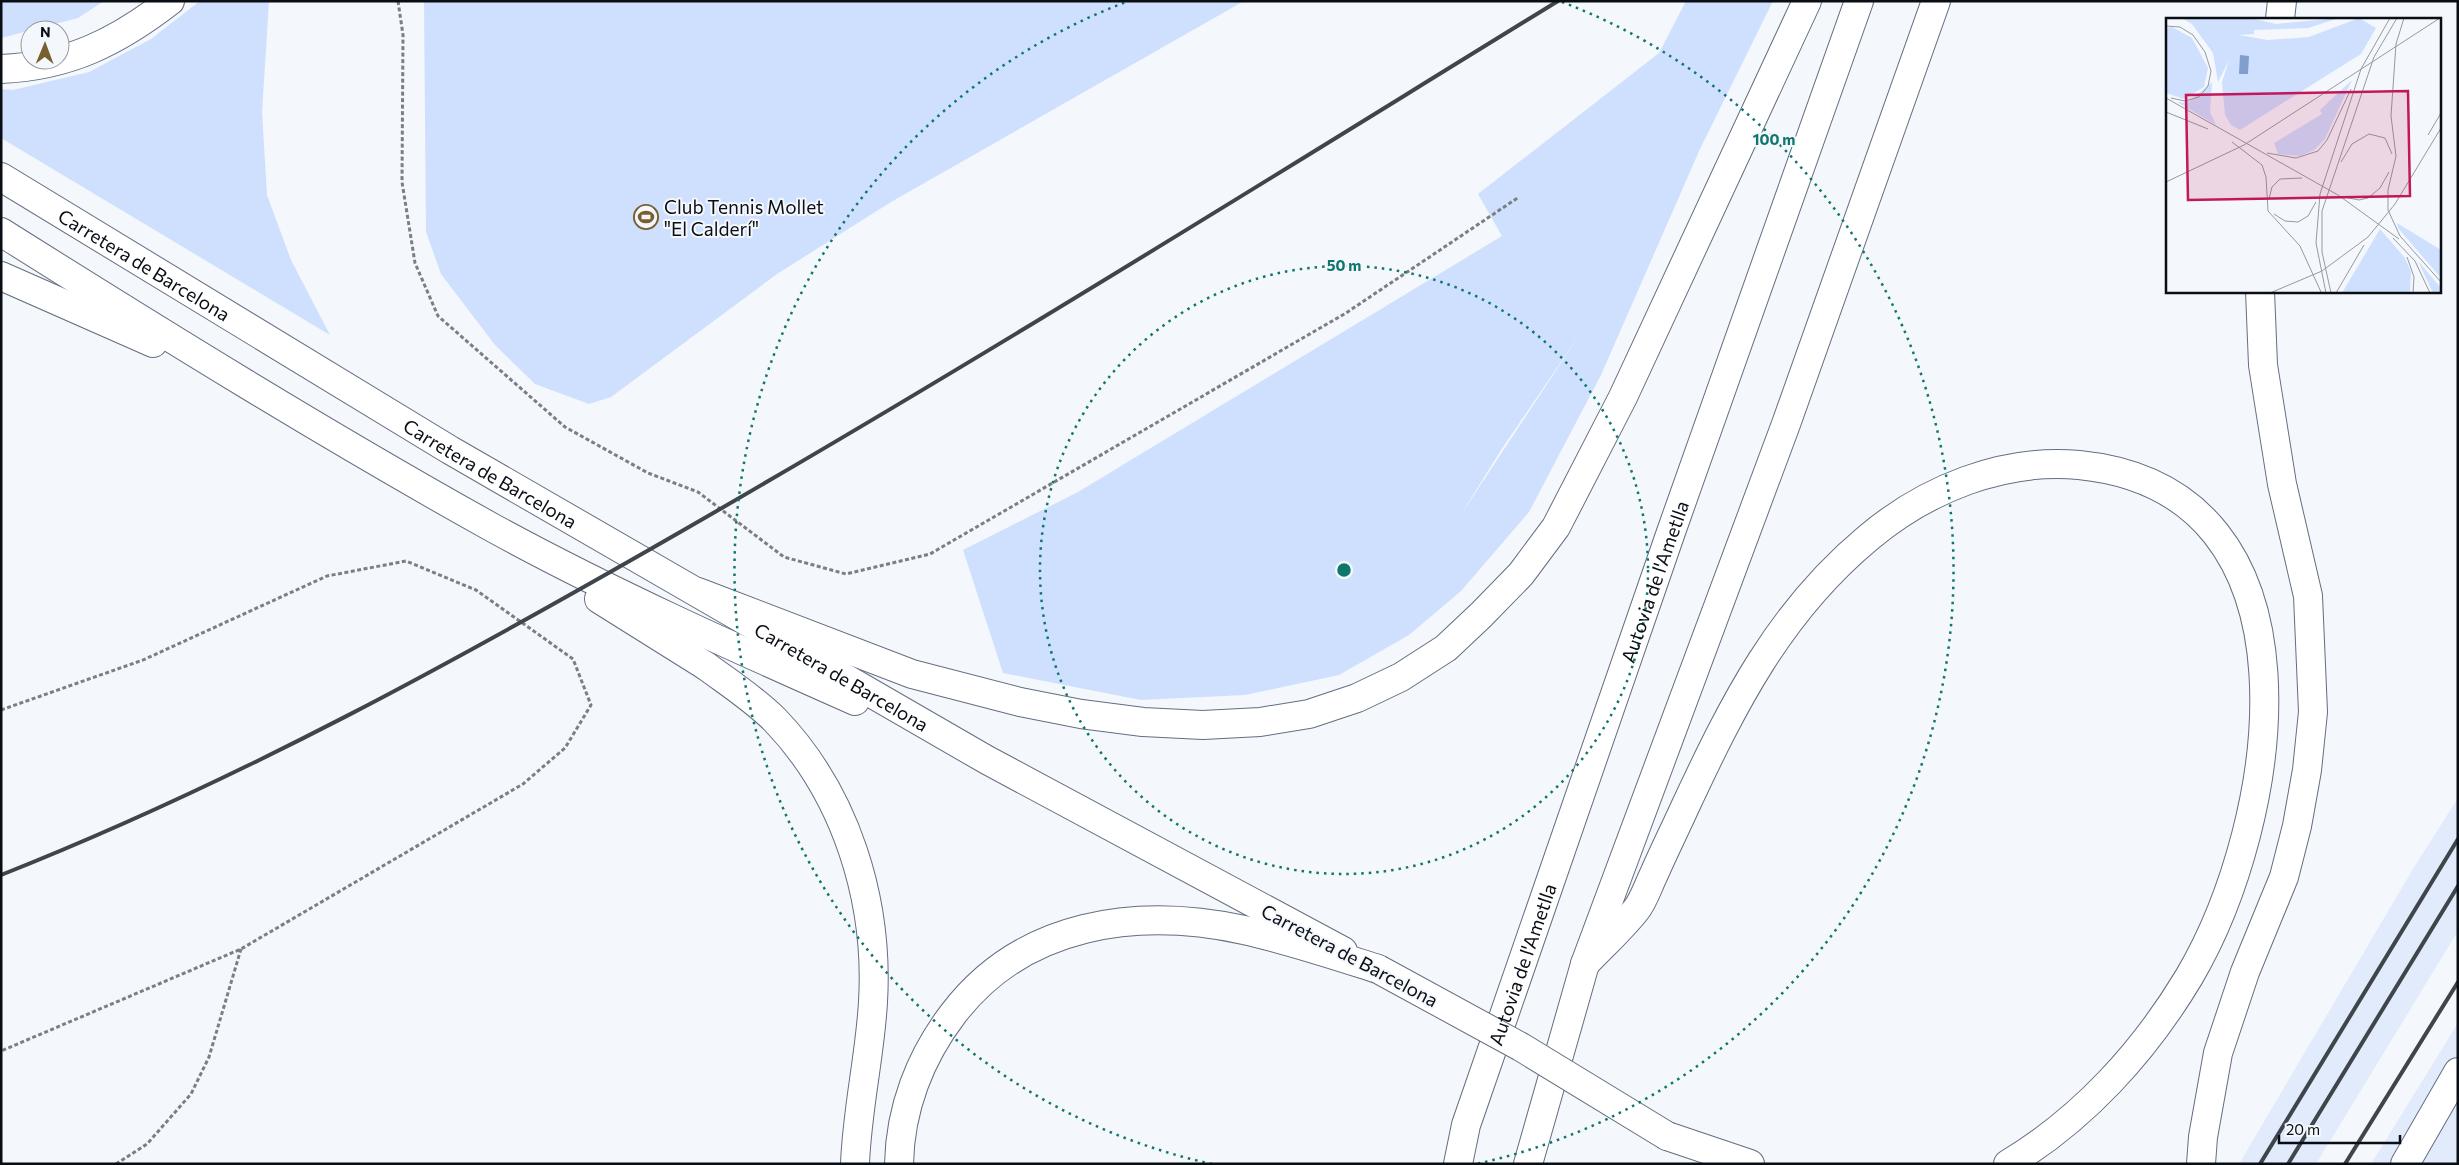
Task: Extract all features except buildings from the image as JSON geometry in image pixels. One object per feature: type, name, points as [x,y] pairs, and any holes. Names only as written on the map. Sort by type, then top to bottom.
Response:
[{"type":"main road","points":[[1,69],[27,68],[68,59],[106,44],[140,24],[170,1]]},
{"type":"main road","points":[[698,592],[912,674],[1020,702],[1081,714],[1143,722],[1203,725],[1268,721],[1309,714],[1357,698],[1401,678],[1446,648],[1481,616],[1521,574],[1556,527],[1623,396],[1807,1]]},
{"type":"main road","name":"Autovia de l'Ametlla","points":[[1458,1164],[1466,1126],[1671,532],[1859,1]]},
{"type":"main road","points":[[1528,1164],[1585,964],[1786,424],[1936,1]]},
{"type":"main road","points":[[2280,18],[2282,1]]},
{"type":"main road","name":"Carretera de Barcelona","points":[[1,178],[433,440],[987,760],[1378,969],[1521,1048],[1667,1136],[1705,1164]]},
{"type":"main road","name":"Carretera de Barcelona","points":[[1,232],[243,382],[494,528],[682,624],[987,760]]},
{"type":"main road","points":[[1,276],[243,382]]},
{"type":"main road","points":[[2201,1164],[2203,1137],[2218,1053],[2245,972],[2284,876],[2295,834],[2307,770],[2313,712],[2308,596],[2282,484],[2263,365],[2260,292]]},
{"type":"main road","points":[[1585,964],[1638,908],[1715,743],[1749,681],[1789,618],[1829,572],[1870,536],[1912,505],[1960,483],[2010,468],[2060,464],[2103,468],[2136,478],[2165,492],[2193,510],[2231,555],[2256,615],[2263,653],[2263,737],[2258,782],[2248,829],[2232,881],[2212,933],[2188,977],[2159,1021],[2125,1064],[2093,1099],[2059,1129],[2008,1164]]},
{"type":"main road","points":[[494,528],[612,608],[706,666],[749,697],[775,720],[824,785],[845,827],[861,876],[870,920],[873,1002],[858,1114],[855,1164]]},
{"type":"main road","points":[[899,1164],[905,1116],[917,1074],[938,1034],[963,1001],[990,975],[1021,952],[1055,936],[1097,925],[1142,921],[1190,922],[1243,930],[1378,969]]},
{"type":"main road","points":[[2405,1164],[2458,1072]]},
{"type":"main road","points":[[1444,1164],[1466,1126]]},
{"type":"main road","points":[[1667,1136],[1750,1164]]},
{"type":"path","points":[[398,1],[403,35],[402,182],[415,263],[438,316],[565,427],[648,473],[698,492],[784,557],[846,574],[930,554],[1346,313],[1519,197]]},
{"type":"path","points":[[1,710],[143,660],[327,576],[406,561],[476,590],[573,659],[591,704],[565,748],[523,784],[240,950],[1,1051]]},
{"type":"path","points":[[116,1164],[147,1144],[191,1094],[209,1057],[240,950]]},
{"type":"shaded area","points":[[1,1],[104,1],[78,18],[70,20],[20,20],[20,33],[1,38]]},
{"type":"shaded area","points":[[200,1],[269,1],[262,112],[267,195],[291,260],[330,335],[1,138],[1,89],[13,90],[89,72],[151,39]]},
{"type":"shaded area","name":"Club Tennis Mollet \"El Calderí\"","points":[[424,1],[1244,1],[891,202],[777,274],[611,397],[589,404],[535,384],[495,345],[441,274],[426,232]]},
{"type":"shaded area","points":[[1686,1],[1773,1],[1700,149],[1601,375],[1529,512],[1461,591],[1409,635],[1339,675],[1245,695],[1141,700],[1003,673],[963,550],[1078,492],[1502,236],[1478,194],[1659,53]],"holes":[[[1582,331],[1460,516],[1501,450]]]},
{"type":"shaded area","points":[[2458,798],[2458,931],[2316,1164],[2239,1164],[2413,869]]},
{"type":"shaded area","points":[[2458,1023],[2458,1164],[2371,1164]]},
{"type":"railway","points":[[1,875],[90,838],[263,758],[432,671],[516,625],[903,402],[1558,1]]},
{"type":"railway","points":[[2260,1164],[2458,839]]},
{"type":"railway","points":[[2288,1164],[2458,886]]},
{"type":"railway","points":[[2345,1164],[2458,982]]},
{"type":"place","name":"Club Tennis Mollet \"El Calderí\"","points":[[646,217]]}]
